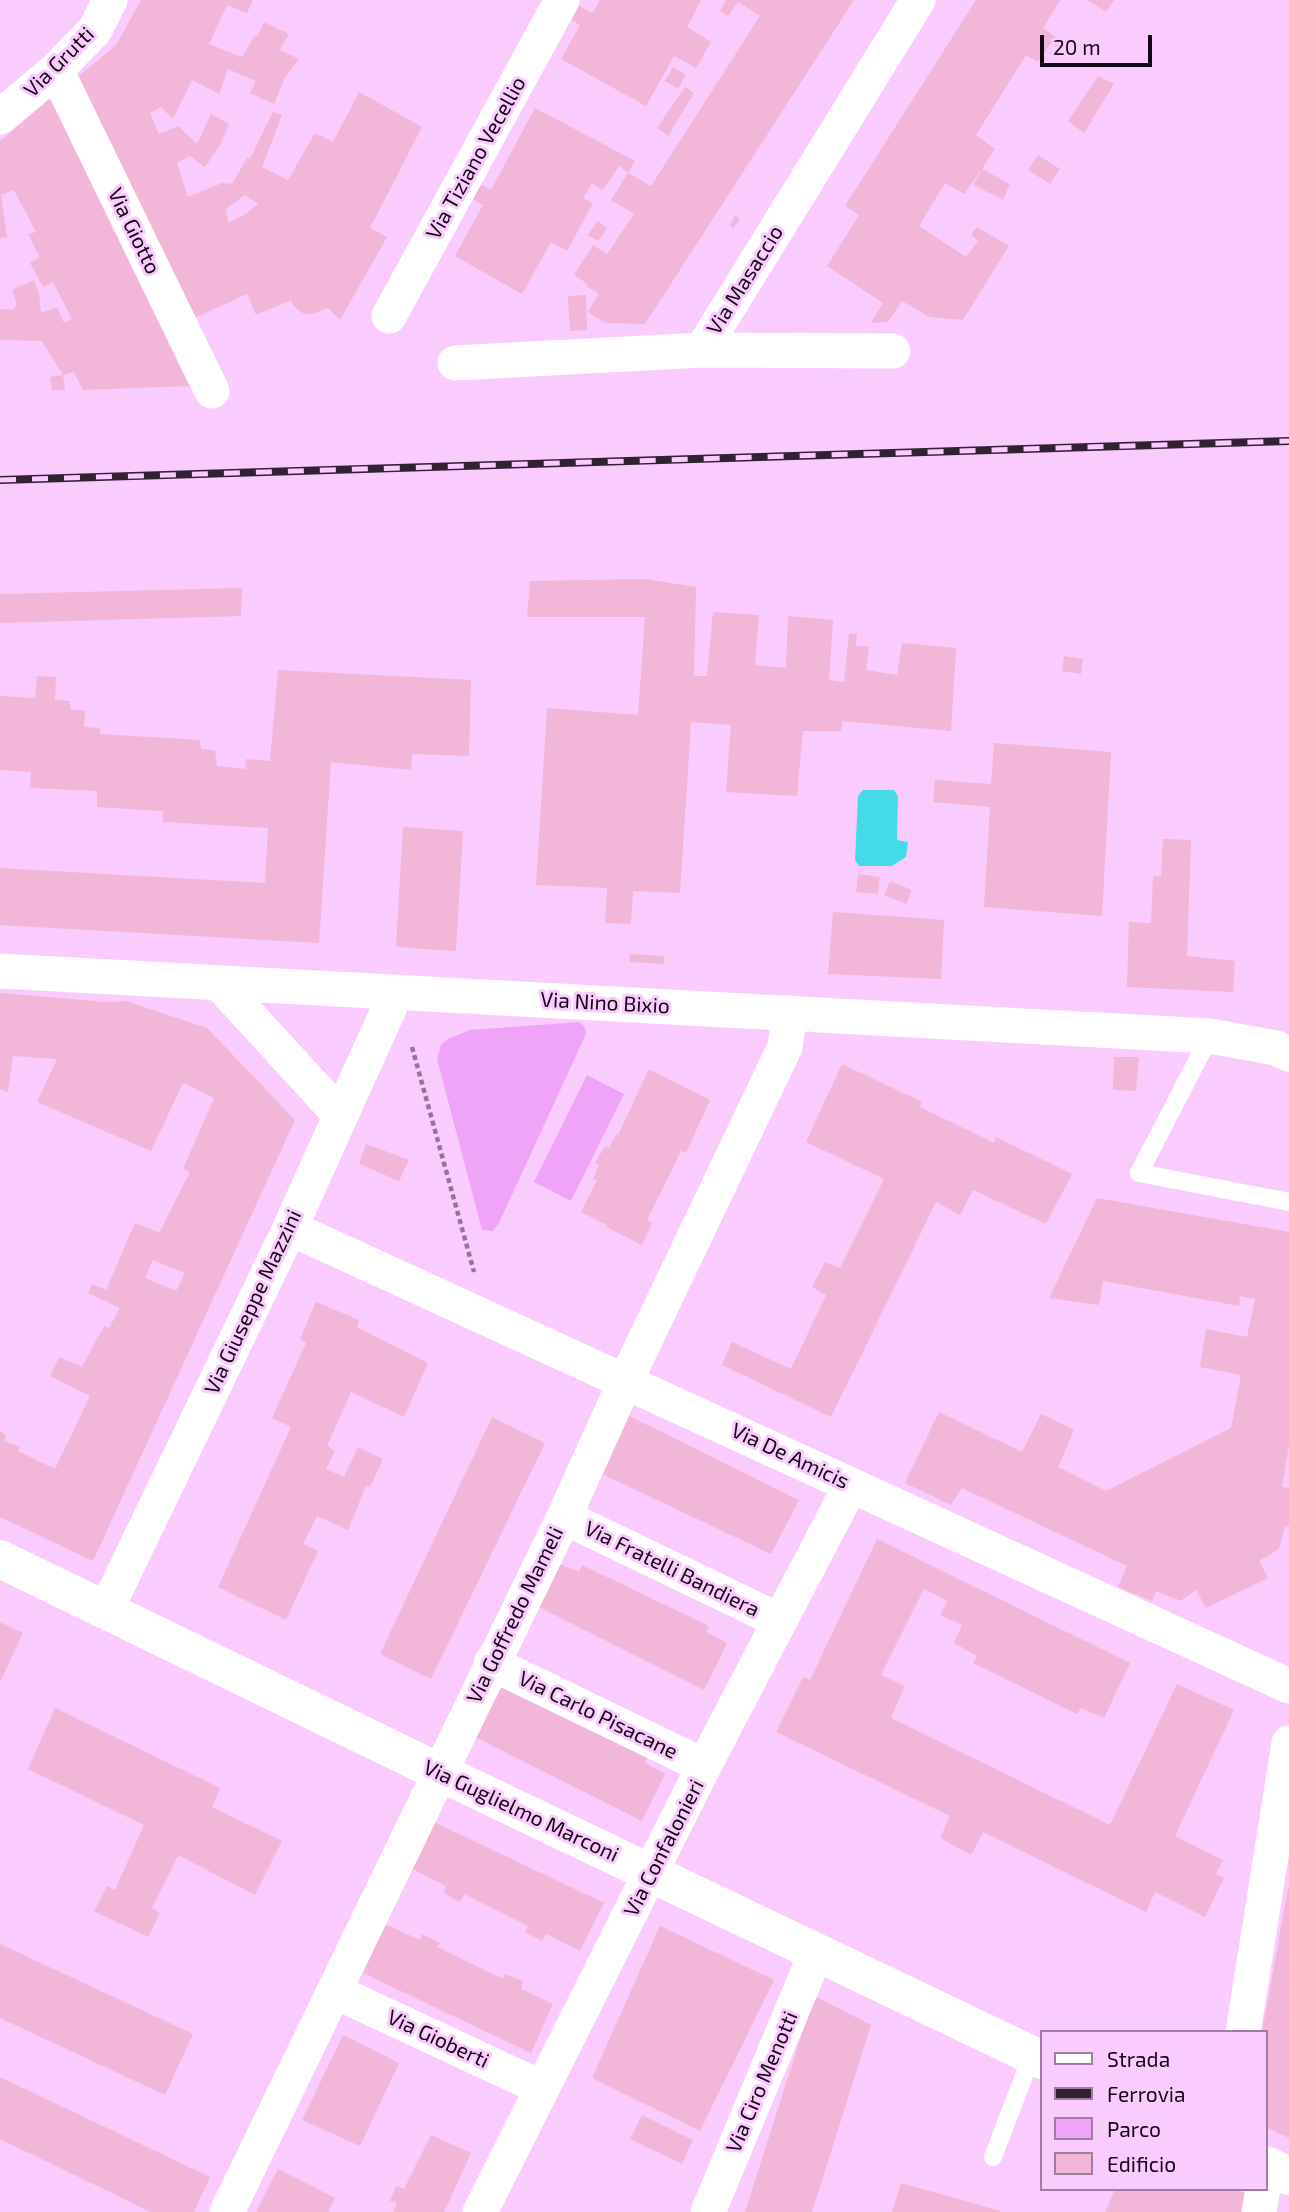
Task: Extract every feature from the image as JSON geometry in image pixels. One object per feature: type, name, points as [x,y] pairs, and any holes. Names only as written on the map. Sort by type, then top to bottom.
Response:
[{"type":"main road","name":"Via Guglielmo Marconi","points":[[0,1559],[1037,2058]]},
{"type":"main road","points":[[1268,2167],[1289,2176]]},
{"type":"street","name":"Via Grutti","points":[[0,117],[56,70],[95,30],[110,0]]},
{"type":"street","name":"Via Tiziano Vecellio","points":[[389,316],[562,0]]},
{"type":"street","name":"Via Masaccio","points":[[455,363],[702,351],[918,0]]},
{"type":"street","name":"Via Giotto","points":[[56,70],[212,391]]},
{"type":"street","points":[[702,351],[893,351]]},
{"type":"street","name":"Via Nino Bixio","points":[[0,971],[1210,1036],[1276,1048],[1289,1054]]},
{"type":"street","points":[[219,983],[340,1115]]},
{"type":"street","name":"Via Giuseppe Mazzini","points":[[106,1611],[290,1228],[397,993]]},
{"type":"street","name":"Via Goffredo Mameli","points":[[228,2212],[491,1663],[564,1517],[625,1380],[785,1047],[790,1013]]},
{"type":"street","name":"Via De Amicis","points":[[290,1228],[1289,1686]]},
{"type":"street","name":"Via Confalonieri","points":[[480,2212],[704,1766],[851,1485]]},
{"type":"street","name":"Via Fratelli Bandiera","points":[[564,1517],[780,1621]]},
{"type":"street","name":"Via Carlo Pisacane","points":[[491,1663],[704,1766]]},
{"type":"street","points":[[1243,2030],[1289,1743]]},
{"type":"street","name":"Via Ciro Menotti","points":[[714,2198],[816,1953]]},
{"type":"street","name":"Via Gioberti","points":[[334,1991],[542,2088]]},
{"type":"street","points":[[1259,2212],[1263,2191]]},
{"type":"lane","points":[[1210,1036],[1139,1173],[1289,1202]]},
{"type":"lane","points":[[993,2157],[1037,2058]]},
{"type":"path","points":[[397,993],[486,1317]]},
{"type":"green space","points":[[579,1022],[585,1027],[586,1034],[499,1223],[493,1231],[482,1230],[437,1059],[441,1045],[448,1039],[470,1030]]},
{"type":"green space","points":[[587,1075],[624,1094],[571,1201],[534,1182]]},
{"type":"shaded area","points":[[863,790],[894,790],[898,796],[897,840],[908,842],[906,857],[892,866],[859,866],[855,860],[858,796]]},
{"type":"building","points":[[141,0],[253,0],[247,13],[227,5],[209,44],[242,57],[264,22],[289,34],[280,50],[299,59],[284,79],[274,104],[250,93],[256,81],[228,69],[219,94],[192,80],[173,119],[161,107],[150,113],[159,134],[178,126],[197,144],[211,114],[229,124],[220,145],[205,167],[190,156],[177,163],[188,197],[222,183],[232,184],[247,158],[250,159],[273,112],[282,115],[262,167],[288,180],[315,133],[333,142],[359,92],[422,127],[370,228],[387,237],[340,320],[328,308],[312,314],[302,313],[291,300],[256,315],[247,294],[190,320],[78,77],[117,44]],"holes":[[[245,195],[258,204],[246,214],[228,223],[226,209]]]},
{"type":"building","points":[[600,0],[701,0],[687,27],[711,42],[696,68],[674,56],[646,106],[561,59],[580,25],[568,18],[575,4],[593,13]]},
{"type":"building","points":[[726,0],[854,0],[645,324],[605,323],[588,312],[599,294],[574,275],[593,245],[607,254],[634,214],[611,200],[628,173],[651,186],[760,16],[738,2],[728,16],[720,11]]},
{"type":"building","points":[[976,0],[1060,0],[1043,28],[1064,43],[1060,50],[1051,43],[1038,62],[1026,55],[976,135],[995,149],[964,194],[945,183],[919,226],[966,257],[978,241],[971,234],[977,227],[1009,246],[963,320],[930,317],[902,301],[888,322],[871,323],[883,303],[827,266],[859,215],[845,206]]},
{"type":"building","points":[[1087,0],[1114,0],[1106,12]]},
{"type":"building","points":[[673,67],[686,75],[678,89],[665,81]]},
{"type":"building","points":[[1098,76],[1114,84],[1084,133],[1068,121]]},
{"type":"building","points":[[685,87],[694,93],[668,136],[657,128]]},
{"type":"building","points":[[50,99],[189,386],[83,390],[74,372],[63,375],[42,341],[0,340],[0,309],[14,310],[17,304],[12,290],[34,280],[39,293],[41,313],[57,307],[64,323],[72,319],[53,282],[43,287],[30,263],[40,257],[28,234],[36,232],[14,190],[1,195],[7,237],[0,238],[0,141]]},
{"type":"building","points":[[535,108],[635,161],[628,173],[619,166],[603,190],[592,183],[583,198],[593,203],[567,251],[551,242],[522,294],[455,256],[483,205],[469,197],[477,182],[491,190]]},
{"type":"building","points":[[1038,155],[1060,169],[1050,184],[1028,170]]},
{"type":"building","points":[[982,169],[1010,184],[1003,200],[973,185]]},
{"type":"building","points":[[735,215],[740,219],[733,229],[730,225]]},
{"type":"building","points":[[598,221],[607,228],[598,241],[588,235]]},
{"type":"building","points":[[586,295],[587,330],[570,331],[568,296]]},
{"type":"building","points":[[63,375],[65,390],[52,390],[50,377]]},
{"type":"building","points":[[645,579],[696,587],[694,676],[707,676],[713,612],[759,615],[755,665],[786,668],[788,616],[833,620],[829,680],[844,682],[849,634],[857,633],[856,646],[869,646],[866,670],[897,675],[902,643],[956,648],[951,731],[842,721],[841,731],[803,731],[797,796],[726,792],[731,725],[691,722],[680,893],[633,891],[631,924],[605,923],[607,888],[536,885],[547,708],[638,715],[645,617],[527,617],[530,581]]},
{"type":"building","points":[[242,588],[241,616],[0,623],[0,594]]},
{"type":"building","points":[[1064,656],[1083,659],[1081,674],[1062,671]]},
{"type":"building","points":[[278,670],[471,680],[469,756],[412,754],[411,770],[331,762],[319,943],[0,925],[0,868],[265,883],[268,828],[163,822],[163,811],[97,807],[97,791],[30,788],[31,772],[0,770],[0,696],[35,698],[37,676],[56,677],[55,700],[70,701],[70,709],[85,711],[84,727],[100,728],[100,734],[200,740],[201,749],[215,750],[217,766],[245,769],[246,759],[270,761]]},
{"type":"building","points":[[994,743],[1111,752],[1102,916],[984,907],[990,807],[933,802],[935,780],[991,784]]},
{"type":"building","points":[[403,827],[463,831],[456,951],[396,947]]},
{"type":"building","points":[[1163,839],[1191,840],[1187,956],[1235,961],[1233,992],[1127,987],[1129,922],[1151,923],[1153,876],[1161,876]]},
{"type":"building","points":[[858,874],[880,877],[878,894],[856,892]]},
{"type":"building","points":[[890,881],[912,890],[906,904],[884,895]]},
{"type":"building","points":[[833,912],[944,920],[941,979],[828,974]]},
{"type":"building","points":[[630,954],[664,956],[664,964],[629,962]]},
{"type":"building","points":[[0,993],[106,1002],[126,1001],[207,1028],[295,1120],[93,1561],[0,1517],[0,1431],[6,1435],[4,1441],[20,1447],[18,1451],[55,1469],[90,1396],[50,1376],[59,1357],[82,1367],[104,1326],[109,1328],[120,1308],[88,1293],[92,1284],[106,1290],[135,1223],[159,1233],[190,1172],[183,1169],[214,1098],[183,1083],[151,1151],[37,1102],[57,1059],[13,1056],[8,1092],[0,1089]],"holes":[[[153,1260],[185,1273],[176,1291],[145,1278]]]},
{"type":"building","points":[[1114,1057],[1139,1057],[1136,1091],[1113,1090]]},
{"type":"building","points":[[842,1064],[922,1102],[920,1107],[994,1143],[996,1137],[1072,1174],[1046,1224],[973,1190],[960,1215],[936,1202],[831,1417],[722,1365],[732,1342],[791,1369],[826,1295],[812,1287],[825,1262],[840,1268],[884,1179],[806,1142]]},
{"type":"building","points":[[649,1069],[710,1100],[686,1153],[681,1151],[647,1220],[652,1223],[642,1245],[581,1212],[597,1180],[593,1179],[599,1165],[595,1163],[605,1146],[609,1148],[616,1134],[618,1135]]},
{"type":"building","points":[[366,1144],[409,1160],[399,1181],[359,1164]]},
{"type":"building","points":[[1097,1198],[1289,1232],[1289,1445],[1282,1487],[1289,1488],[1289,1526],[1285,1526],[1279,1549],[1259,1561],[1268,1578],[1206,1608],[1196,1590],[1180,1601],[1156,1591],[1152,1601],[1118,1587],[1127,1566],[962,1488],[951,1505],[905,1483],[939,1412],[1022,1452],[1041,1414],[1074,1430],[1058,1467],[1106,1491],[1231,1428],[1241,1375],[1200,1367],[1206,1329],[1247,1337],[1255,1299],[1240,1296],[1239,1306],[1103,1281],[1099,1305],[1049,1298]]},
{"type":"building","points":[[316,1302],[359,1320],[357,1327],[428,1363],[404,1417],[351,1392],[327,1446],[335,1451],[326,1469],[344,1477],[358,1447],[383,1459],[370,1487],[366,1486],[348,1530],[317,1516],[303,1544],[318,1551],[286,1620],[218,1587],[291,1427],[272,1418],[306,1343],[300,1339]]},
{"type":"building","points":[[629,1416],[799,1500],[771,1554],[602,1474]]},
{"type":"building","points":[[492,1417],[545,1443],[431,1679],[380,1654]]},
{"type":"building","points":[[877,1539],[1130,1663],[1104,1718],[1081,1708],[1077,1714],[973,1663],[977,1656],[954,1643],[962,1625],[940,1615],[948,1601],[924,1589],[881,1675],[905,1686],[891,1718],[1110,1825],[1177,1684],[1234,1710],[1175,1836],[1223,1860],[1216,1874],[1224,1878],[1205,1917],[1155,1892],[1146,1912],[983,1832],[971,1855],[940,1838],[950,1816],[776,1732],[803,1677],[810,1680]]},
{"type":"building","points":[[557,1563],[579,1572],[582,1565],[709,1626],[706,1632],[727,1643],[704,1690],[537,1606]]},
{"type":"building","points":[[0,1622],[23,1633],[0,1682]]},
{"type":"building","points":[[503,1685],[647,1756],[645,1763],[665,1774],[642,1821],[475,1737]]},
{"type":"building","points":[[55,1708],[220,1788],[212,1807],[282,1841],[255,1895],[178,1855],[152,1908],[160,1913],[148,1937],[94,1911],[107,1886],[115,1890],[144,1825],[28,1769]]},
{"type":"building","points":[[434,1822],[604,1903],[580,1951],[546,1934],[542,1941],[525,1932],[528,1926],[464,1894],[460,1902],[444,1893],[446,1886],[412,1869]]},
{"type":"building","points":[[1289,1888],[1289,2138],[1268,2128],[1268,2030],[1262,2030]]},
{"type":"building","points":[[385,1924],[420,1940],[422,1934],[440,1943],[437,1947],[503,1979],[505,1974],[523,1981],[521,1989],[553,2004],[531,2053],[363,1973]]},
{"type":"building","points":[[660,1926],[774,1980],[700,2131],[592,2078]]},
{"type":"building","points":[[0,1944],[193,2034],[165,2095],[0,2018]]},
{"type":"building","points":[[814,1996],[871,2025],[812,2212],[745,2212]]},
{"type":"building","points":[[343,2035],[399,2063],[360,2146],[302,2120]]},
{"type":"building","points":[[0,2077],[210,2177],[194,2212],[151,2212],[0,2139]]},
{"type":"building","points":[[642,2115],[693,2140],[682,2164],[630,2139]]},
{"type":"building","points":[[431,2135],[471,2153],[444,2212],[393,2212],[397,2203],[390,2201],[396,2186],[404,2189]]},
{"type":"building","points":[[278,2169],[335,2198],[328,2212],[256,2212]]},
{"type":"building","points":[[901,2183],[1000,2211],[1000,2212],[892,2212]]},
{"type":"building","points":[[1114,2191],[1240,2191],[1246,2194],[1243,2212],[1105,2212]]},
{"type":"railway","points":[[0,480],[1289,441]]}]
